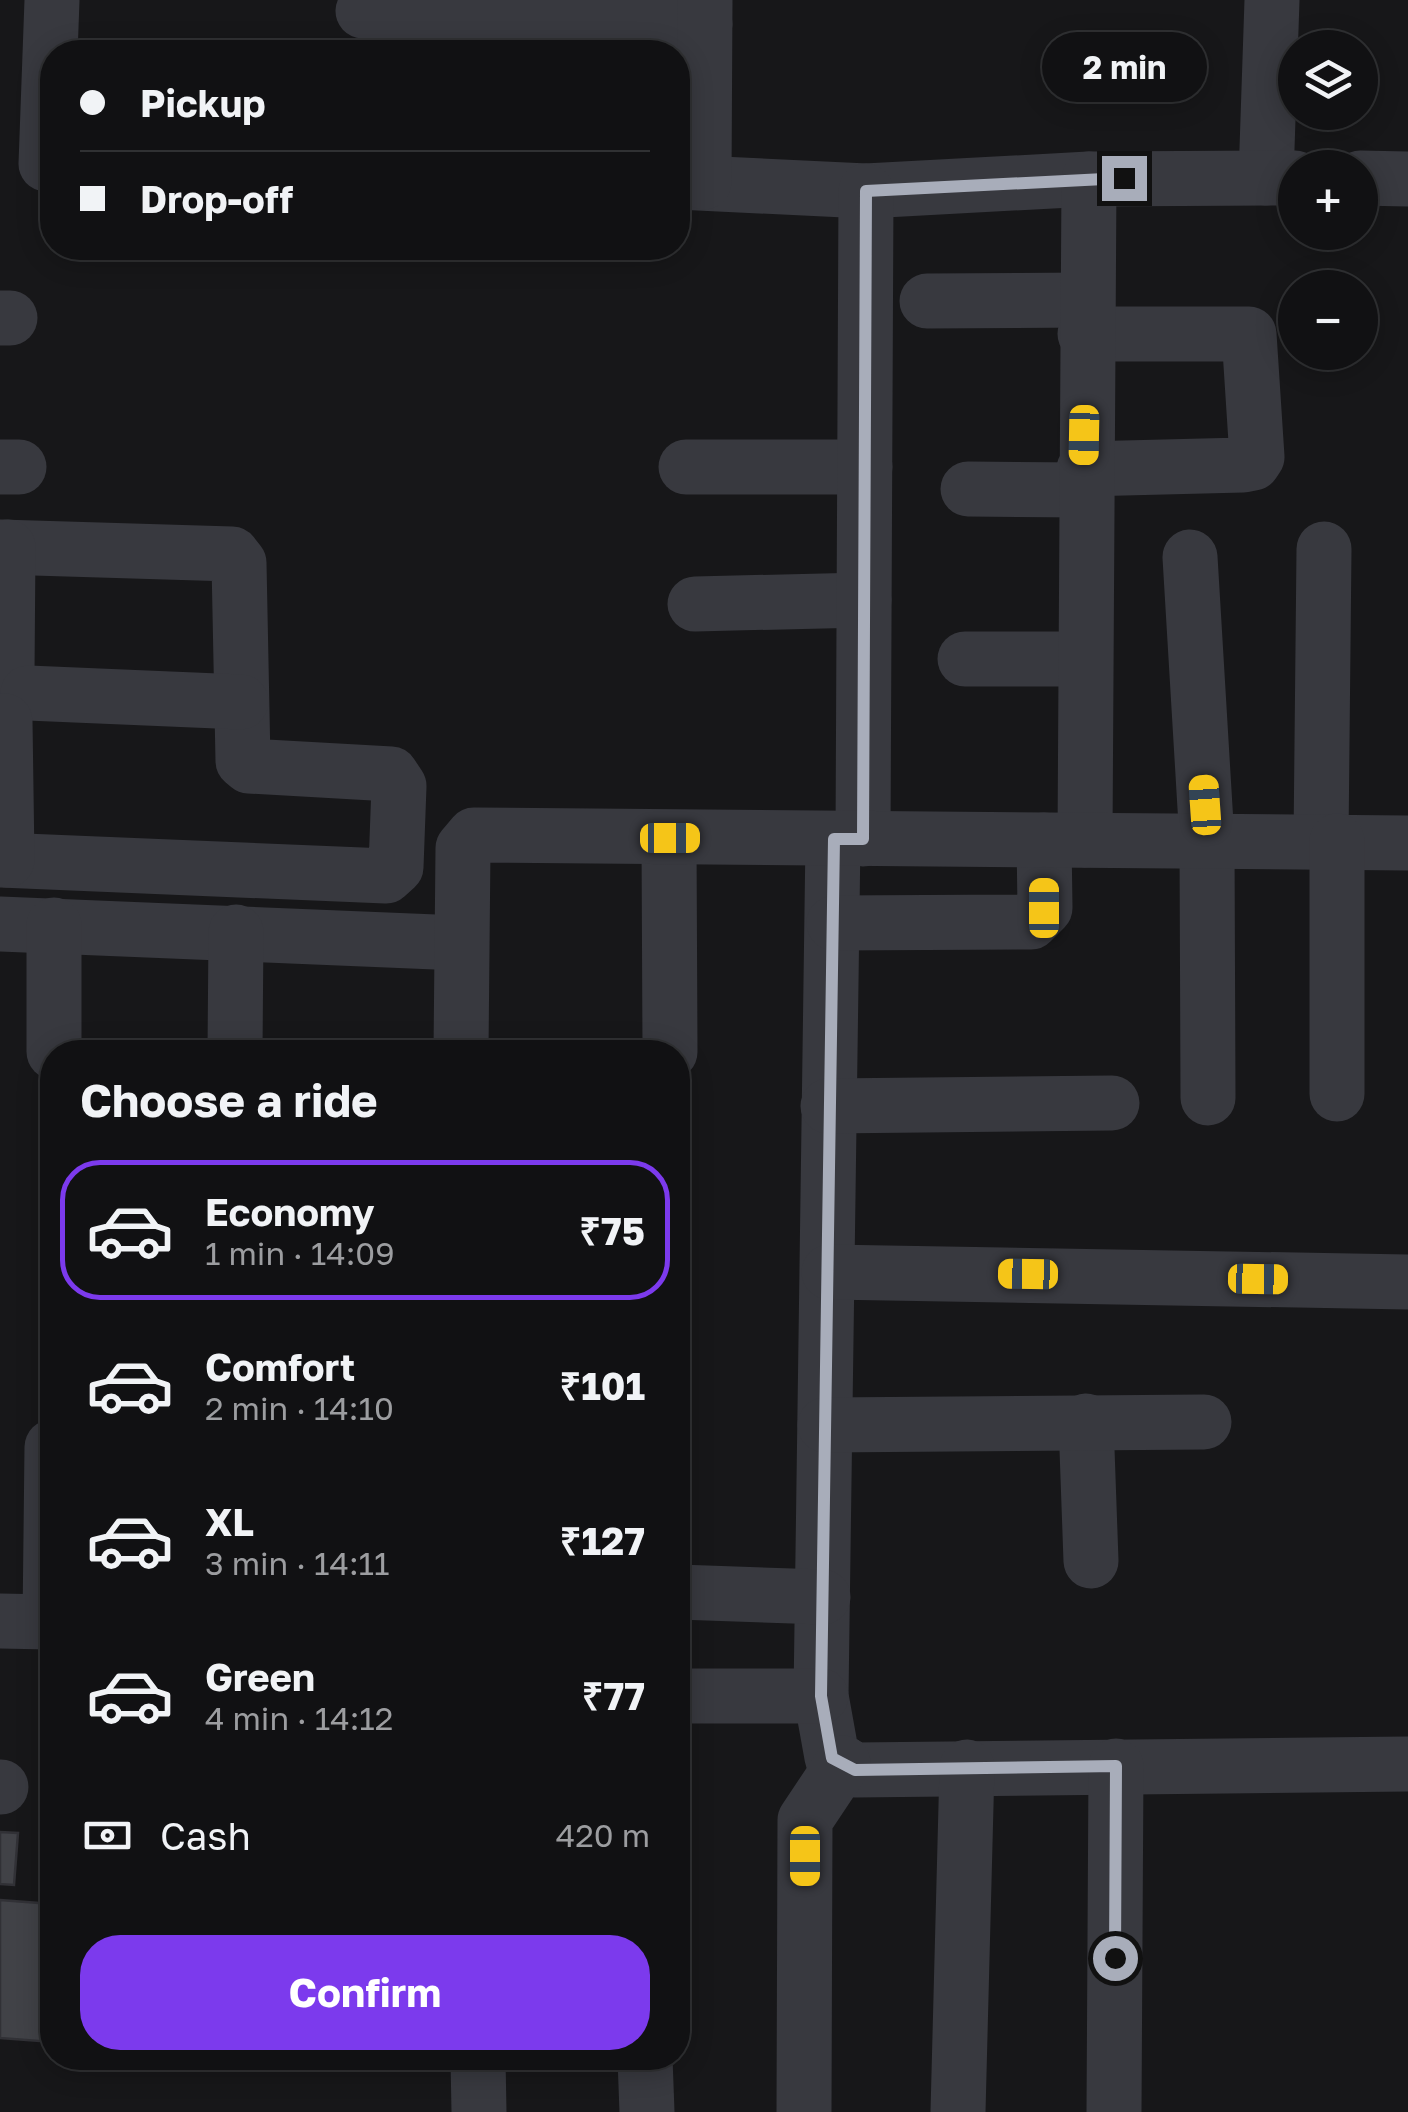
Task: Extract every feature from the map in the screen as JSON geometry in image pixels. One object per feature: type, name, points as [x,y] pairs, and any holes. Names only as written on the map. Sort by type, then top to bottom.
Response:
[{"type":"street","points":[[47,40],[52,0]]},
{"type":"street","points":[[1272,0],[1279,150]]},
{"type":"street","points":[[364,11],[705,12],[691,182],[866,191],[1089,179],[1278,178]]},
{"type":"street","points":[[33,163],[40,103]]},
{"type":"street","points":[[1378,178],[1408,179]]},
{"type":"street","points":[[834,923],[1031,922],[1040,918],[1044,908],[1064,840],[1084,659],[1089,179]]},
{"type":"street","points":[[866,191],[864,600],[848,839],[834,923],[828,1106],[821,1696],[832,1758],[855,1770],[1408,1764]]},
{"type":"street","points":[[927,301],[1249,334],[1257,456],[1253,463],[968,489]]},
{"type":"street","points":[[686,468],[865,467]]},
{"type":"street","points":[[4,547],[232,554],[239,563],[242,755],[250,766],[391,774],[396,778],[396,867],[392,874],[167,869],[3,860],[8,696],[4,547]]},
{"type":"street","points":[[1324,548],[1337,1094]]},
{"type":"street","points":[[1190,556],[1207,840],[1208,1098]]},
{"type":"street","points":[[696,604],[864,600]]},
{"type":"street","points":[[965,658],[1084,659]]},
{"type":"street","points":[[8,696],[241,702]]},
{"type":"street","points":[[461,1040],[463,848],[474,835],[1408,843]]},
{"type":"street","points":[[670,838],[670,1040]]},
{"type":"street","points":[[0,924],[460,943]]},
{"type":"street","points":[[54,925],[54,1040]]},
{"type":"street","points":[[236,932],[236,1040]]},
{"type":"street","points":[[828,1106],[1112,1103]]},
{"type":"street","points":[[829,1272],[1408,1282]]},
{"type":"street","points":[[1086,1421],[1091,1561]]},
{"type":"street","points":[[824,1425],[1204,1422]]},
{"type":"street","points":[[690,1592],[823,1597]]},
{"type":"street","points":[[34,1623],[40,1595]]},
{"type":"street","points":[[690,1696],[821,1696]]},
{"type":"street","points":[[804,2112],[805,1820],[843,1763]]},
{"type":"street","points":[[1114,2112],[1116,1766]]},
{"type":"street","points":[[958,2112],[967,1767]]},
{"type":"street","points":[[478,2070],[479,2112]]},
{"type":"street","points":[[645,2070],[647,2112]]},
{"type":"building","points":[[0,1832],[18,1833],[14,1885],[0,1884]]},
{"type":"building","points":[[0,1900],[40,1903],[40,2041],[0,2038]]},
{"type":"route","points":[[1115,1958],[1116,1766],[855,1770],[832,1758],[821,1696],[834,839],[863,839],[866,191],[1124,178]]}]
